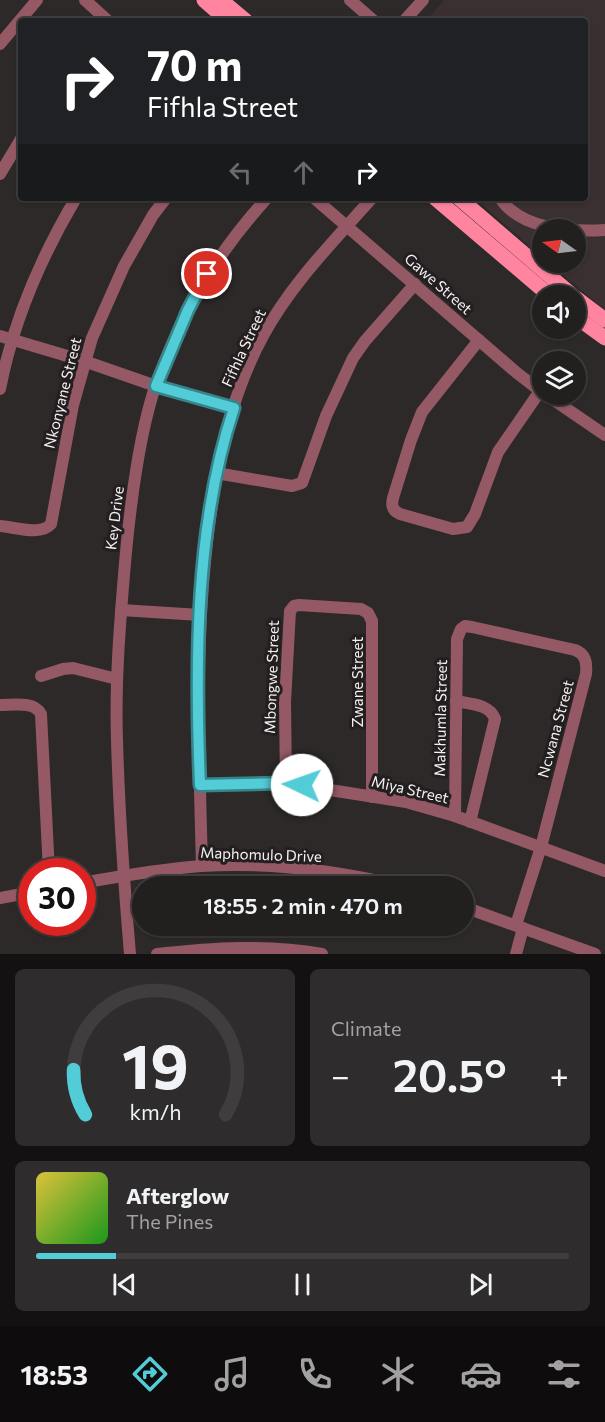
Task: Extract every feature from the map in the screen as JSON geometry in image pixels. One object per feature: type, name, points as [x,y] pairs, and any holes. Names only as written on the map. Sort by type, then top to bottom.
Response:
[{"type":"main road","points":[[204,0],[225,18]]},
{"type":"main road","points":[[221,0],[242,18]]},
{"type":"main road","points":[[439,201],[537,285]]},
{"type":"main road","points":[[463,201],[561,285]]},
{"type":"main road","points":[[586,305],[605,320]]},
{"type":"main road","points":[[586,324],[605,338]]},
{"type":"street","points":[[21,18],[36,0]]},
{"type":"street","points":[[85,0],[105,18]]},
{"type":"street","points":[[350,0],[371,18]]},
{"type":"street","points":[[407,18],[423,0]]},
{"type":"street","points":[[0,44],[18,22]]},
{"type":"street","points":[[0,174],[18,144]]},
{"type":"street","points":[[0,389],[6,338],[49,247],[74,201]]},
{"type":"street","name":"Nkonyane Street","points":[[0,526],[40,531],[47,529],[51,524],[67,434],[84,361],[124,266],[153,215],[164,201]]},
{"type":"street","name":"Key Drive","points":[[130,954],[117,740],[117,679],[134,486],[156,386],[179,329],[201,285],[229,243],[264,201]]},
{"type":"street","name":"Gawe Street","points":[[318,201],[532,384]]},
{"type":"street","name":"Fifhla Street","points":[[202,866],[198,708],[200,615],[203,562],[221,448],[242,384],[262,338],[284,301],[369,201]]},
{"type":"street","points":[[454,214],[460,201]]},
{"type":"street","points":[[503,201],[515,215],[535,224],[605,230]]},
{"type":"street","points":[[216,473],[292,486],[302,483],[326,416],[353,358],[365,341],[416,284]]},
{"type":"street","points":[[6,338],[84,361],[156,386],[234,408]]},
{"type":"street","points":[[479,340],[430,401],[419,419],[393,498],[393,508],[400,514],[453,530],[467,527],[475,514],[498,452],[534,405]]},
{"type":"street","name":"Gawe Street","points":[[561,405],[605,435]]},
{"type":"street","name":"Zwane Street","points":[[291,609],[299,605],[361,609],[372,618],[372,796]]},
{"type":"street","name":"Mbongwe Street","points":[[286,783],[285,702],[291,609]]},
{"type":"street","points":[[122,610],[200,615]]},
{"type":"street","name":"Makhumla Street","points":[[455,816],[457,639],[461,629],[468,626]]},
{"type":"street","name":"Ncwana Street","points":[[468,626],[574,650],[582,653],[585,659],[586,675],[519,927],[516,954]]},
{"type":"street","points":[[41,676],[73,668],[117,679]]},
{"type":"street","points":[[456,701],[489,709],[495,719],[470,822]]},
{"type":"street","points":[[0,705],[33,706],[38,708],[42,716],[48,858]]},
{"type":"street","name":"Miya Street","points":[[200,785],[286,783],[426,807],[605,872]]},
{"type":"street","name":"Maphomulo Drive","points":[[96,880],[202,866],[322,871],[354,876]]},
{"type":"street","points":[[0,898],[18,895]]},
{"type":"street","points":[[474,911],[595,954]]},
{"type":"street","points":[[157,954],[202,949],[248,949],[322,954]]},
{"type":"shaded area","points":[[444,0],[605,0],[605,310],[586,294],[586,285],[575,285],[561,273],[586,273],[586,219],[532,219],[532,248],[478,201],[588,201],[588,18],[429,18]]},
{"type":"route","points":[[207,274],[179,329],[156,386],[234,408],[221,448],[214,482],[203,562],[198,665],[200,785],[286,783],[302,785]]}]
